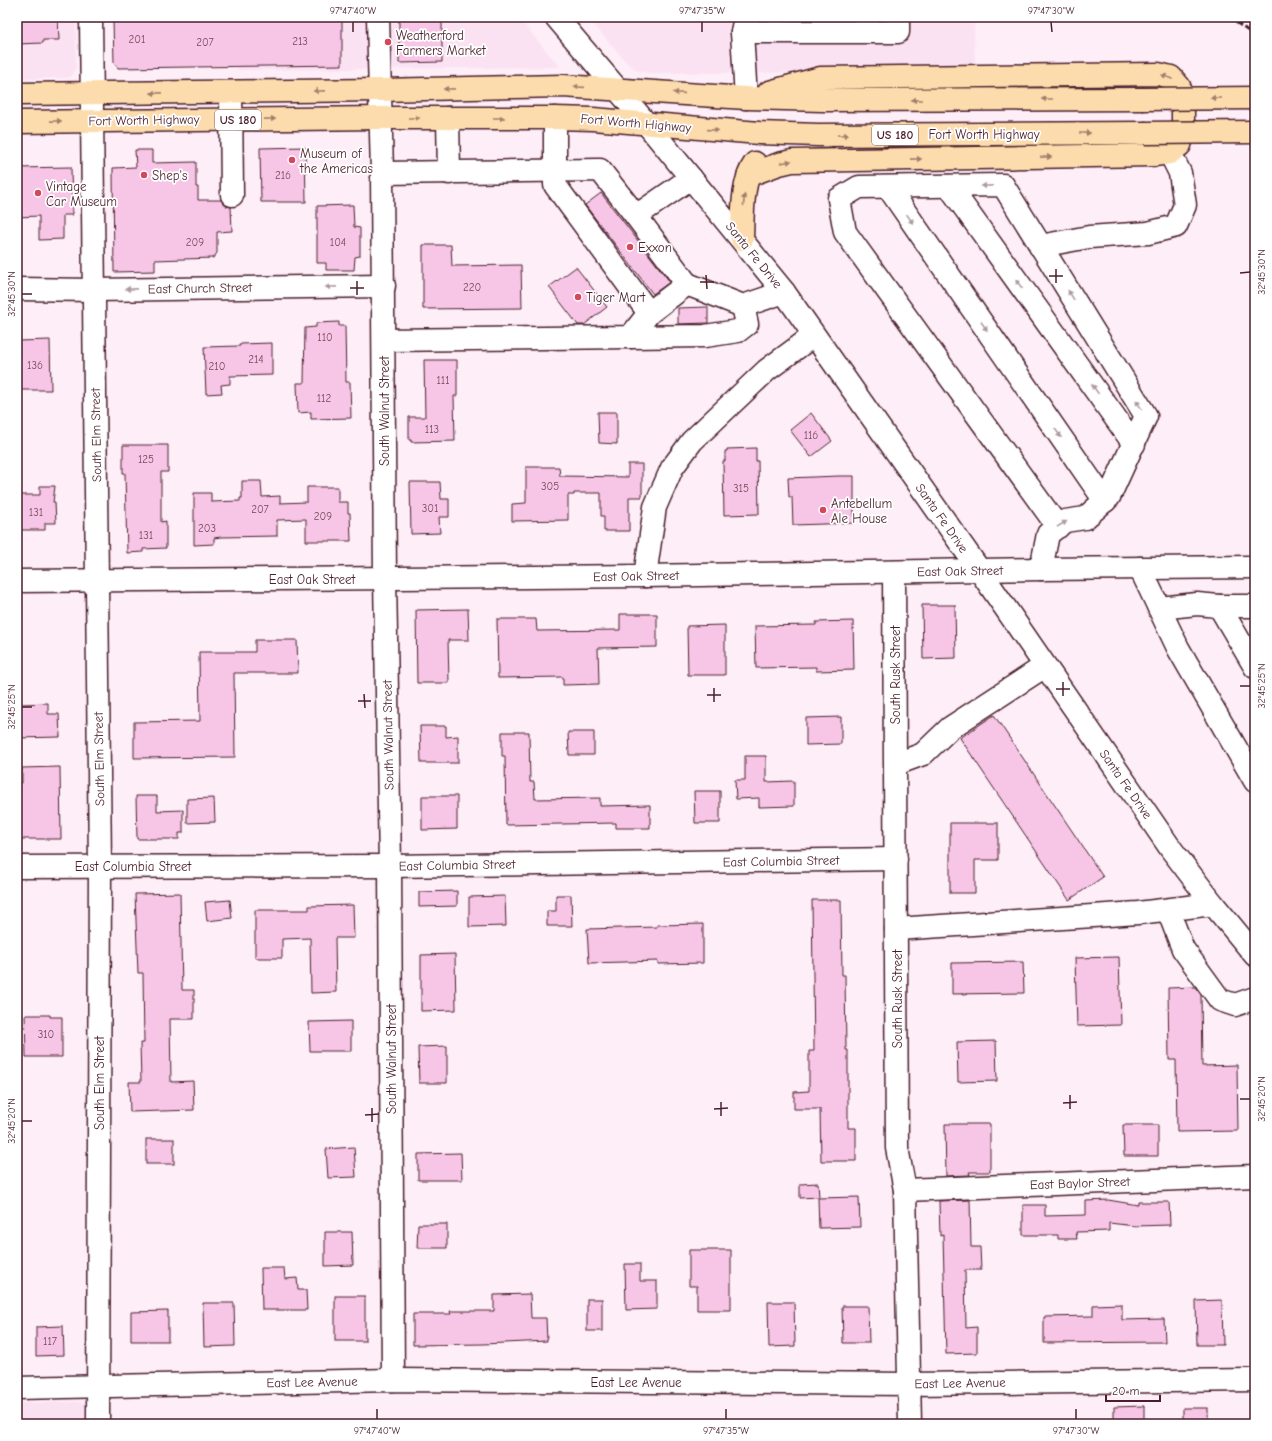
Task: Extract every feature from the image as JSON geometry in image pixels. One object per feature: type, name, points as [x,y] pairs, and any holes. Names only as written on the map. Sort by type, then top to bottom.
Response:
[{"type":"main road","points":[[746,98],[820,78],[1158,74],[1171,77],[1179,86],[1183,97],[1183,135],[1180,145],[1170,153],[1154,155],[792,161],[749,175]]},
{"type":"main road","name":"Fort Worth Highway","points":[[17,94],[380,90],[563,86],[746,98],[822,100],[1255,98]]},
{"type":"main road","name":"Fort Worth Highway","points":[[17,122],[381,118],[555,118],[593,119],[759,133],[818,135],[1255,132]]},
{"type":"main road","points":[[742,239],[744,195],[749,175],[754,164],[765,154],[777,148],[818,135]]},
{"type":"street","name":"South Elm Street","points":[[91,17],[100,866],[98,1424]]},
{"type":"street","name":"South Walnut Street","points":[[378,17],[384,286],[385,578],[390,866],[393,1380]]},
{"type":"street","name":"Santa Fe Drive","points":[[556,17],[646,123],[784,292],[813,336],[980,571],[1171,849],[1213,904],[1255,954]]},
{"type":"street","points":[[746,98],[744,25],[898,32],[898,17]]},
{"type":"street","points":[[231,92],[232,195]]},
{"type":"street","points":[[448,118],[449,173]]},
{"type":"street","points":[[555,118],[555,185],[649,313]]},
{"type":"street","points":[[1040,246],[1089,237],[1148,233],[1176,226],[1185,205],[1180,173],[1170,153]]},
{"type":"street","points":[[382,173],[600,170],[687,284],[743,306],[784,292]]},
{"type":"street","points":[[636,216],[691,178]]},
{"type":"street","points":[[1041,569],[1048,534],[1058,527],[1065,521],[1085,518],[1109,497],[1146,416],[1003,185],[859,187],[839,199],[845,232],[1058,527]]},
{"type":"street","points":[[949,186],[1134,444]]},
{"type":"street","points":[[888,187],[1105,501]]},
{"type":"street","points":[[630,337],[649,313],[687,284]]},
{"type":"street","name":"East Church Street","points":[[17,289],[94,290],[384,286]]},
{"type":"street","points":[[384,340],[705,336],[738,331],[747,324],[743,306]]},
{"type":"street","points":[[645,576],[655,507],[672,468],[692,441],[755,381],[767,370],[813,336]]},
{"type":"street","name":"East Oak Street","points":[[17,581],[645,576],[1255,567]]},
{"type":"street","points":[[1140,568],[1178,648],[1255,781]]},
{"type":"street","name":"South Rusk Street","points":[[894,572],[897,1148],[905,1190],[910,1424]]},
{"type":"street","points":[[1159,608],[1197,604],[1219,606],[1255,606]]},
{"type":"street","points":[[1219,606],[1255,667]]},
{"type":"street","points":[[896,764],[924,754],[950,728],[1045,666]]},
{"type":"street","name":"East Columbia Street","points":[[17,868],[100,866],[390,866],[896,859]]},
{"type":"street","points":[[896,929],[1138,913],[1213,904]]},
{"type":"street","points":[[1168,910],[1183,949],[1220,1000],[1235,1005],[1255,998]]},
{"type":"street","name":"East Baylor Street","points":[[905,1190],[1255,1176]]},
{"type":"street","name":"East Lee Avenue","points":[[17,1388],[393,1380],[909,1384],[1255,1380]]},
{"type":"shaded area","points":[[17,17],[76,17],[76,66],[73,75],[68,78],[17,79]]},
{"type":"shaded area","name":"Weatherford Farmers Market","points":[[238,17],[518,17],[560,67],[238,70]]},
{"type":"shaded area","points":[[587,17],[974,17],[975,72],[647,73],[636,70],[626,62]]},
{"type":"shaded area","points":[[17,1403],[84,1403],[86,1406],[86,1424],[17,1424]]},
{"type":"building","points":[[17,17],[58,17],[59,40],[43,40],[43,43],[17,44]]},
{"type":"building","points":[[173,17],[342,17],[342,65],[118,68],[114,63],[113,19]]},
{"type":"building","points":[[399,17],[442,17],[442,62],[399,63]]},
{"type":"building","points":[[305,147],[306,202],[261,202],[260,148]]},
{"type":"building","points":[[135,150],[152,150],[152,163],[196,162],[196,187],[198,187],[198,200],[221,200],[226,206],[231,207],[232,231],[217,232],[217,253],[213,258],[155,260],[155,271],[114,272],[113,168],[136,167]]},
{"type":"building","points":[[71,167],[72,215],[63,215],[63,239],[39,240],[39,216],[17,217],[17,168]]},
{"type":"building","points":[[601,193],[670,282],[653,294],[585,205]]},
{"type":"building","points":[[353,205],[354,227],[360,228],[360,256],[355,257],[354,270],[326,270],[326,263],[317,263],[317,206]]},
{"type":"building","points":[[423,245],[451,245],[452,266],[521,265],[522,308],[423,309]]},
{"type":"building","name":"Tiger Mart","points":[[576,267],[607,307],[584,325],[578,325],[549,287]]},
{"type":"building","points":[[708,307],[708,323],[678,324],[678,308]]},
{"type":"building","points":[[339,322],[339,326],[345,326],[346,382],[350,382],[351,418],[311,419],[311,412],[298,413],[297,383],[304,383],[305,328],[316,327],[316,323]]},
{"type":"building","points":[[50,340],[51,390],[20,390],[19,341]]},
{"type":"building","points":[[272,343],[272,375],[230,376],[230,384],[221,385],[222,393],[206,394],[204,347]]},
{"type":"building","points":[[424,360],[457,360],[457,396],[454,396],[455,441],[411,442],[411,440],[409,440],[409,417],[425,417]]},
{"type":"building","points":[[598,412],[617,412],[617,444],[599,443]]},
{"type":"building","points":[[811,413],[832,441],[811,457],[790,430]]},
{"type":"building","points":[[123,445],[168,445],[168,472],[161,472],[161,522],[166,521],[166,548],[143,549],[143,552],[127,553]]},
{"type":"building","points":[[756,448],[756,461],[758,461],[759,514],[724,515],[723,461],[725,461],[725,451],[727,451],[727,449]]},
{"type":"building","points":[[628,464],[642,464],[642,497],[629,497],[629,531],[604,531],[604,516],[601,516],[601,493],[574,493],[574,495],[568,495],[568,520],[512,521],[512,504],[526,503],[526,467],[559,467],[560,476],[628,477]]},
{"type":"building","name":"Antebellum Ale House","points":[[854,476],[854,523],[793,525],[792,497],[789,497],[788,478]]},
{"type":"building","points":[[242,481],[261,481],[262,497],[280,496],[280,503],[307,502],[307,487],[338,487],[338,502],[348,502],[351,541],[306,541],[306,519],[277,520],[277,536],[221,537],[214,538],[214,544],[194,545],[194,493],[211,493],[211,502],[240,501],[240,498],[242,498]]},
{"type":"building","points":[[410,482],[440,482],[441,499],[449,499],[449,517],[439,517],[440,533],[411,534]]},
{"type":"building","points":[[40,486],[55,486],[53,502],[55,502],[56,523],[45,523],[45,530],[17,530],[17,495],[40,495]]},
{"type":"building","points":[[922,605],[955,605],[956,658],[923,659]]},
{"type":"building","points":[[468,609],[469,640],[448,640],[449,683],[417,683],[416,610]]},
{"type":"building","points":[[620,614],[657,614],[657,647],[598,648],[599,684],[563,685],[563,677],[498,678],[497,619],[536,619],[537,631],[620,630]]},
{"type":"building","points":[[853,621],[854,670],[816,671],[816,667],[756,668],[755,626],[816,625],[816,622]]},
{"type":"building","points":[[725,625],[725,675],[688,675],[687,626]]},
{"type":"building","points":[[255,640],[297,640],[298,673],[234,673],[235,757],[134,758],[134,722],[200,721],[199,652],[255,652]]},
{"type":"building","points":[[48,703],[48,714],[59,714],[60,737],[17,738],[17,704]]},
{"type":"building","points":[[994,715],[1103,877],[1069,900],[960,738]]},
{"type":"building","points":[[841,717],[841,744],[806,745],[806,718]]},
{"type":"building","points":[[420,726],[446,726],[446,737],[458,736],[458,763],[421,763]]},
{"type":"building","points":[[502,732],[529,732],[530,782],[534,782],[535,799],[600,798],[600,806],[650,805],[650,828],[616,828],[616,823],[506,825],[505,756],[502,756]]},
{"type":"building","points":[[568,732],[594,732],[594,755],[569,755]]},
{"type":"building","points":[[745,756],[766,756],[766,782],[794,781],[794,806],[759,807],[759,798],[736,799],[735,780],[745,780]]},
{"type":"building","points":[[60,767],[61,839],[17,839],[17,783],[22,783],[22,768]]},
{"type":"building","points":[[694,791],[720,791],[720,823],[695,823]]},
{"type":"building","points":[[136,796],[157,796],[157,811],[183,810],[183,833],[179,833],[179,839],[137,839]]},
{"type":"building","points":[[422,796],[457,796],[457,829],[422,830]]},
{"type":"building","points":[[214,798],[215,822],[187,823],[187,799]]},
{"type":"building","points":[[950,823],[998,823],[998,860],[975,860],[975,893],[950,893]]},
{"type":"building","points":[[457,891],[457,906],[419,907],[419,892]]},
{"type":"building","points":[[180,893],[182,990],[194,990],[194,1019],[170,1019],[171,1082],[193,1081],[194,1110],[130,1112],[129,1082],[141,1082],[140,1043],[144,1043],[143,973],[138,973],[135,894]]},
{"type":"building","points":[[556,895],[571,895],[572,926],[547,926],[547,911],[556,911]]},
{"type":"building","points":[[505,896],[506,926],[469,927],[469,897]]},
{"type":"building","points":[[230,900],[232,918],[207,921],[205,902]]},
{"type":"building","points":[[812,900],[841,900],[842,975],[845,975],[846,1050],[848,1050],[848,1128],[856,1128],[856,1161],[821,1161],[820,1109],[794,1109],[794,1092],[809,1091],[809,1051],[814,1051]]},
{"type":"building","points":[[353,905],[354,938],[335,938],[336,992],[311,993],[310,938],[282,939],[282,958],[255,958],[255,910],[309,910],[309,906]]},
{"type":"building","points":[[703,924],[703,963],[658,964],[658,961],[589,963],[587,929]]},
{"type":"building","points":[[455,954],[456,1010],[421,1011],[421,955]]},
{"type":"building","points":[[1119,957],[1121,1025],[1077,1026],[1075,958]]},
{"type":"building","points":[[1023,962],[1024,993],[952,994],[952,963]]},
{"type":"building","points":[[1195,987],[1201,995],[1202,1066],[1237,1065],[1238,1131],[1177,1132],[1176,1060],[1169,1060],[1168,988]]},
{"type":"building","points":[[25,1015],[50,1015],[50,1017],[62,1017],[62,1057],[26,1057]]},
{"type":"building","points":[[351,1021],[351,1051],[310,1051],[309,1022]]},
{"type":"building","points":[[996,1041],[997,1081],[958,1082],[957,1042]]},
{"type":"building","points":[[447,1046],[447,1083],[419,1083],[418,1047]]},
{"type":"building","points":[[945,1124],[990,1124],[990,1172],[969,1172],[970,1175],[946,1176]]},
{"type":"building","points":[[1123,1125],[1158,1125],[1158,1156],[1124,1156]]},
{"type":"building","points":[[146,1139],[174,1139],[174,1164],[146,1164]]},
{"type":"building","points":[[354,1147],[356,1177],[328,1178],[326,1149]]},
{"type":"building","points":[[461,1153],[462,1180],[418,1180],[418,1154]]},
{"type":"building","points":[[818,1183],[819,1197],[800,1198],[800,1184]]},
{"type":"building","points":[[859,1197],[860,1227],[819,1228],[818,1198]]},
{"type":"building","points":[[970,1200],[971,1247],[980,1247],[981,1270],[965,1270],[966,1328],[977,1327],[977,1353],[946,1354],[943,1235],[940,1236],[939,1201]]},
{"type":"building","points":[[1108,1200],[1138,1205],[1138,1202],[1169,1202],[1170,1225],[1135,1226],[1109,1223],[1109,1231],[1076,1232],[1077,1239],[1058,1239],[1058,1235],[1023,1235],[1023,1205],[1045,1205],[1045,1216],[1086,1215],[1086,1201]]},
{"type":"building","points":[[418,1224],[447,1224],[447,1248],[417,1248]]},
{"type":"building","points":[[325,1232],[352,1232],[353,1265],[325,1266]]},
{"type":"building","points":[[689,1250],[731,1250],[731,1310],[697,1310],[697,1286],[689,1286]]},
{"type":"building","points":[[625,1264],[640,1264],[640,1281],[657,1281],[657,1309],[626,1310]]},
{"type":"building","points":[[261,1268],[284,1268],[285,1279],[297,1278],[298,1290],[306,1290],[307,1310],[262,1310]]},
{"type":"building","points":[[530,1294],[531,1318],[546,1318],[547,1341],[413,1345],[413,1314],[451,1314],[450,1311],[494,1311],[494,1295]]},
{"type":"building","points":[[335,1296],[365,1296],[365,1341],[335,1341]]},
{"type":"building","points":[[587,1299],[602,1299],[602,1331],[587,1331]]},
{"type":"building","points":[[1222,1300],[1223,1345],[1197,1345],[1196,1301]]},
{"type":"building","points":[[768,1302],[794,1302],[795,1346],[769,1347]]},
{"type":"building","points":[[203,1303],[234,1303],[235,1346],[204,1347]]},
{"type":"building","points":[[1122,1304],[1122,1320],[1164,1319],[1165,1342],[1044,1343],[1044,1317],[1093,1316],[1093,1305]]},
{"type":"building","points":[[842,1306],[868,1306],[869,1343],[843,1343]]},
{"type":"building","points":[[168,1311],[168,1341],[131,1341],[131,1312]]},
{"type":"building","points":[[63,1326],[64,1355],[36,1356],[36,1327]]},
{"type":"building","points":[[1144,1406],[1144,1424],[1114,1424],[1114,1407]]},
{"type":"building","points":[[1183,1408],[1208,1408],[1208,1424],[1183,1424]]},
{"type":"railway","points":[[1229,17],[1255,36]]},
{"type":"place","name":"Weatherford Farmers Market","points":[[388,42]]},
{"type":"place","name":"Museum of the Americas","points":[[292,160]]},
{"type":"place","name":"Shep's","points":[[144,175]]},
{"type":"place","name":"Vintage Car Museum","points":[[38,193]]},
{"type":"place","name":"Exxon","points":[[630,247]]},
{"type":"place","name":"Tiger Mart","points":[[578,297]]},
{"type":"place","name":"Antebellum Ale House","points":[[823,510]]}]
